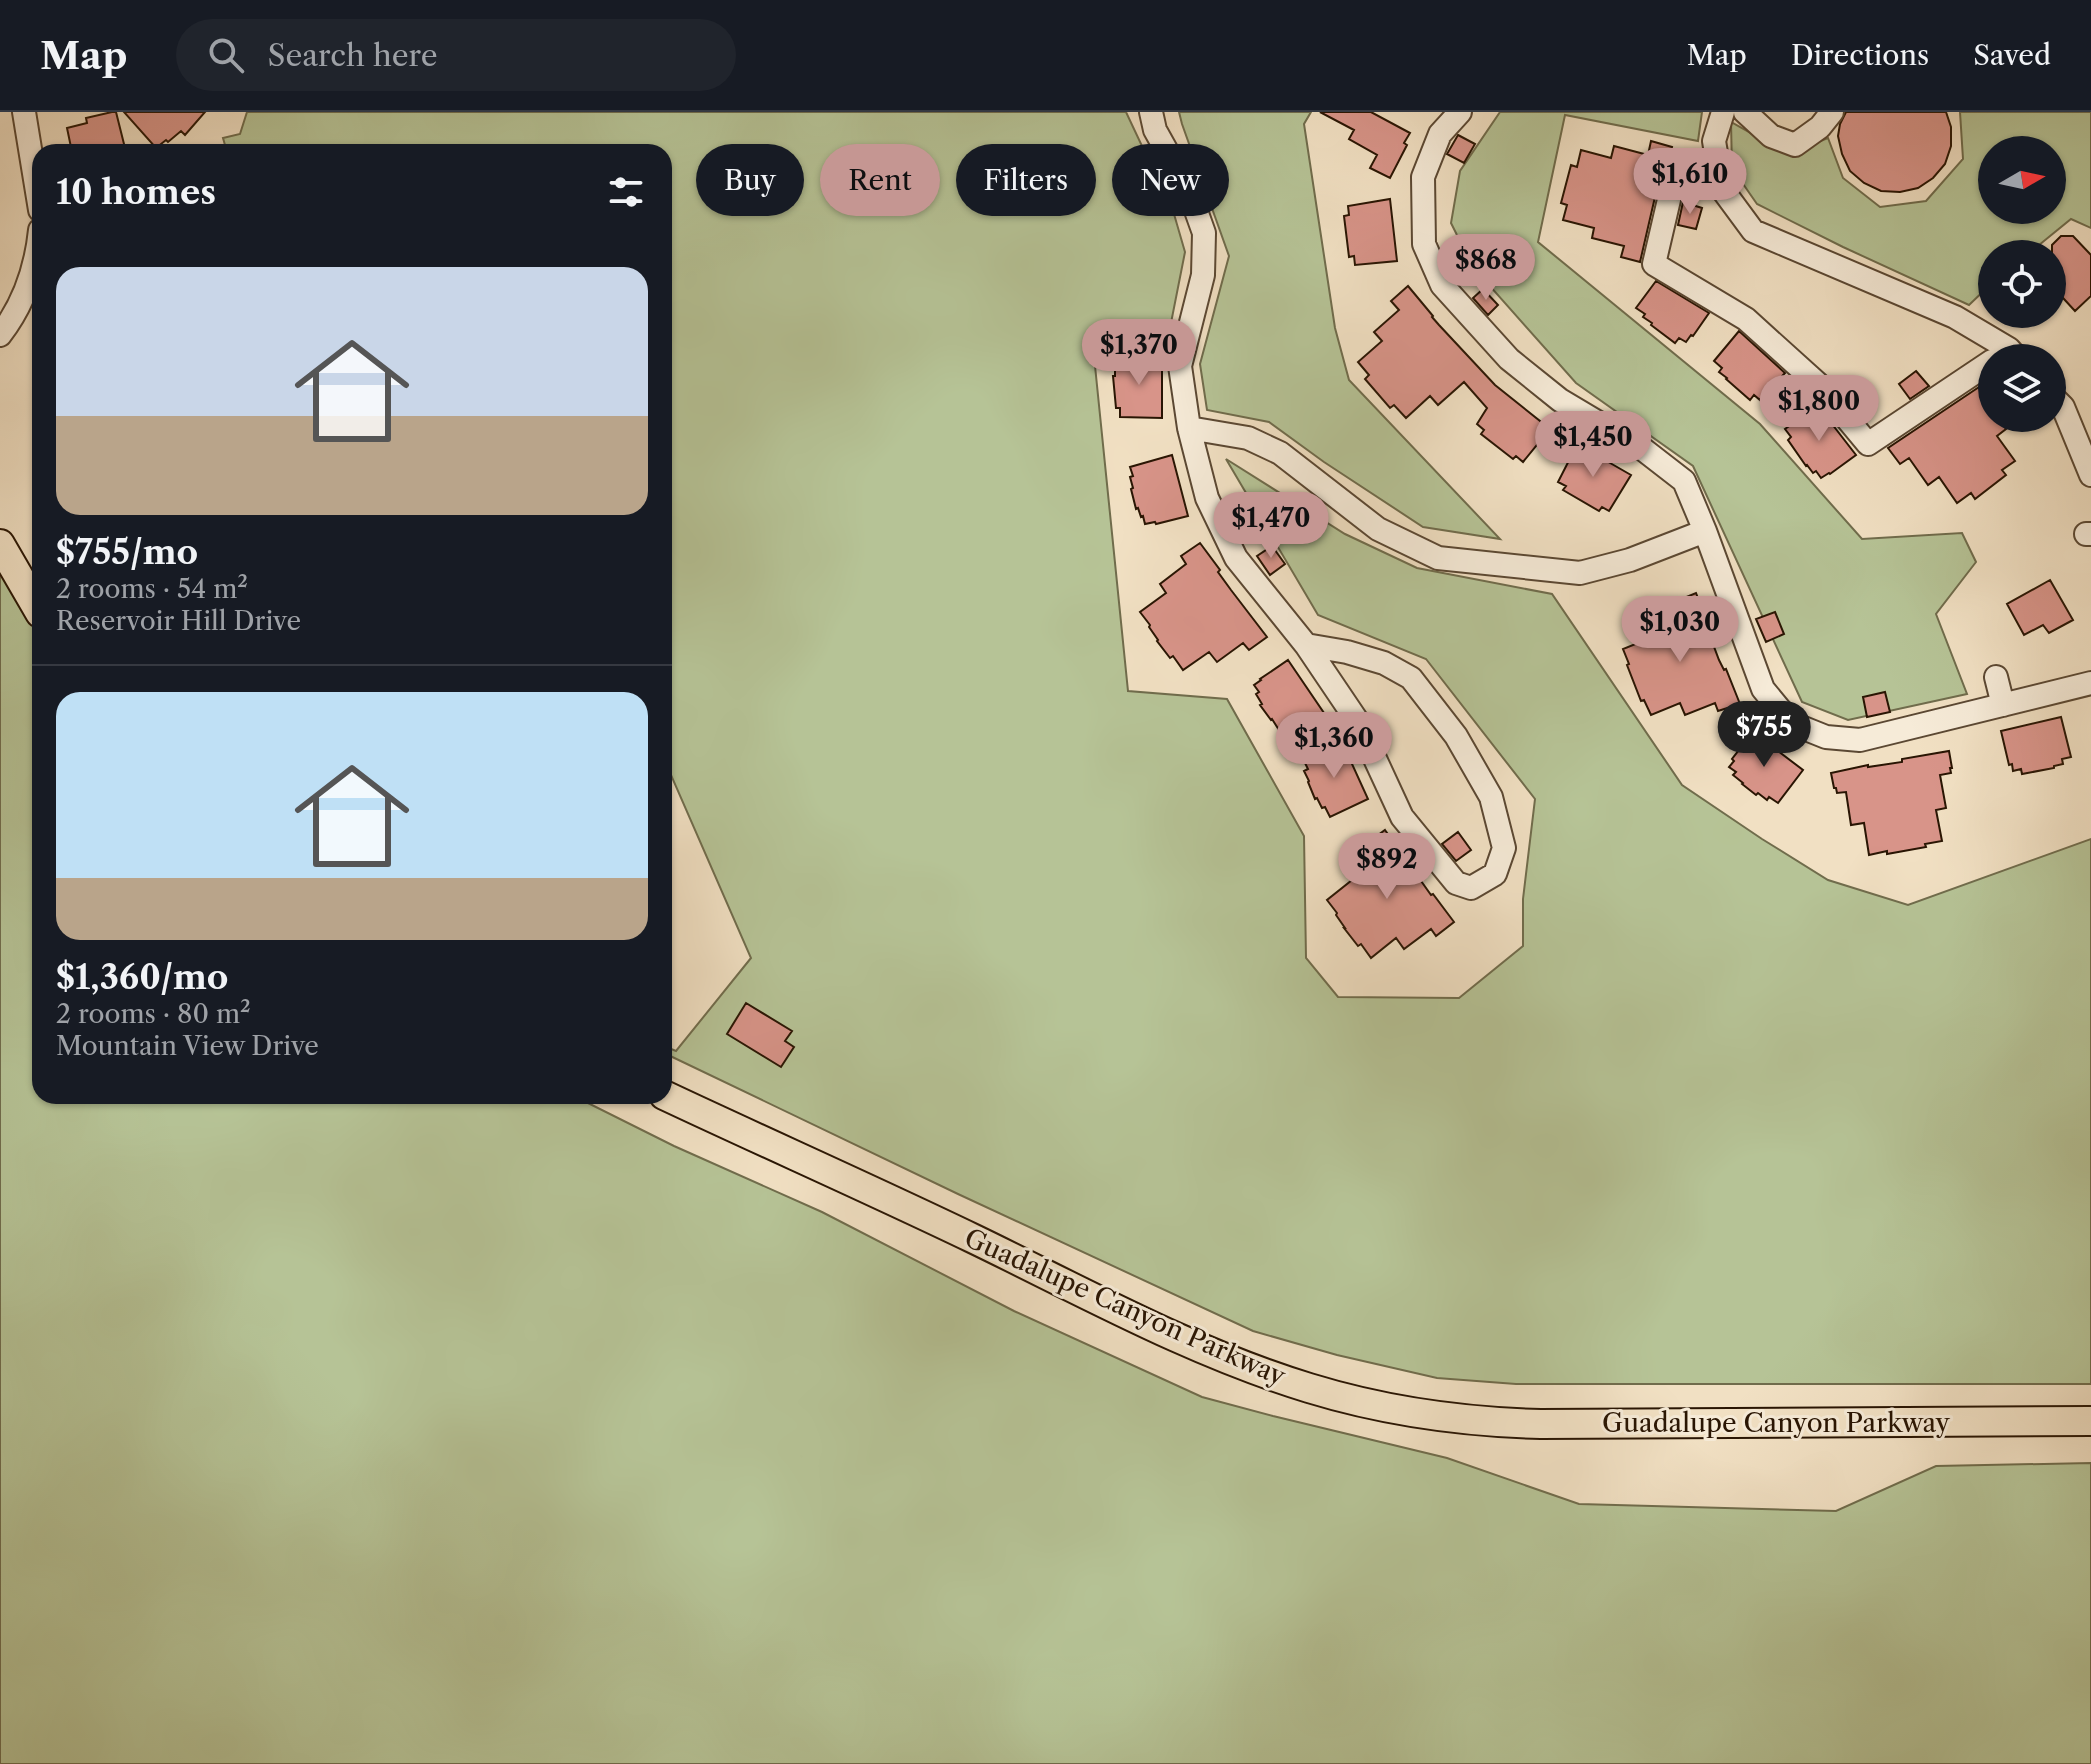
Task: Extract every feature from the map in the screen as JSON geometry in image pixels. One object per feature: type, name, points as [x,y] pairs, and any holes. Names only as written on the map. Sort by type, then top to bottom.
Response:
[{"type":"main road","points":[[0,544],[32,599]]},
{"type":"main road","name":"Guadalupe Canyon Parkway","points":[[672,1099],[1210,1351],[1290,1382],[1372,1404],[1457,1419],[1541,1424],[2091,1421]]},
{"type":"street","points":[[24,112],[32,161]]},
{"type":"street","points":[[1151,112],[1155,130],[1189,191],[1204,233],[1203,275],[1180,366],[1189,428],[1207,498],[1236,558],[1306,645],[1358,722],[1402,817],[1456,883],[1471,888],[1495,874],[1504,848],[1491,797],[1456,736],[1411,678],[1384,663],[1306,645]]},
{"type":"street","points":[[1460,112],[1440,134],[1423,177],[1424,244],[1442,285],[1509,359],[1560,400],[1644,450],[1684,481],[1763,689],[1791,723],[1826,737],[1860,740],[2091,683]]},
{"type":"street","points":[[1723,112],[1714,141],[1722,189],[1753,231],[1955,317],[1989,344]]},
{"type":"street","points":[[1745,112],[1771,136],[1795,145],[1820,127],[1832,112]]},
{"type":"street","points":[[1719,167],[1675,174],[1654,264],[1746,319],[1819,385],[1868,444],[1978,373]]},
{"type":"street","points":[[0,335],[15,313],[32,271]]},
{"type":"street","points":[[2066,414],[2091,475]]},
{"type":"street","points":[[1189,428],[1248,438],[1280,453],[1378,529],[1438,558],[1580,573],[1630,560],[1705,531]]},
{"type":"street","points":[[1996,677],[2003,705]]},
{"type":"green space","points":[[247,112],[1126,112],[1141,144],[1112,144],[1112,216],[1175,216],[1185,252],[1170,328],[1093,346],[1128,691],[1227,699],[1304,836],[1306,958],[1338,997],[1459,998],[1523,946],[1523,899],[1535,799],[1426,659],[1318,615],[1226,459],[1345,534],[1417,568],[1552,594],[1682,785],[1828,880],[1908,905],[2091,839],[2091,1384],[1516,1384],[1437,1378],[1337,1355],[1253,1331],[672,1057],[672,1049],[676,1051],[751,958],[672,777],[672,144],[225,144],[223,138],[240,134]]},
{"type":"green space","points":[[1179,112],[1311,112],[1304,124],[1335,328],[1349,380],[1500,539],[1423,527],[1269,422],[1207,410],[1200,364],[1229,256],[1215,216],[1229,216],[1229,144],[1189,144]]},
{"type":"green space","points":[[1500,112],[1702,112],[1698,141],[1565,115],[1538,242],[1760,424],[1862,539],[1962,533],[1976,562],[1936,614],[1967,694],[1848,720],[1802,702],[1693,466],[1576,383],[1473,267],[1451,223],[1460,171]]},
{"type":"green space","points":[[1960,112],[2091,112],[2091,228],[2071,219],[2066,223],[2066,136],[1978,136],[1978,224],[2065,224],[2045,240],[1978,240],[1978,296],[1969,305],[1757,204],[1732,168],[1731,122],[1788,154],[1828,138],[1843,178],[1880,207],[1926,201],[1963,159]]},
{"type":"green space","points":[[0,570],[32,624],[32,1104],[590,1104],[674,1146],[822,1212],[1014,1311],[1202,1397],[1447,1458],[1579,1504],[1836,1511],[1936,1466],[2091,1463],[2091,1764],[0,1764]]},
{"type":"building","points":[[116,112],[124,144],[70,144],[67,128],[87,123],[86,118]]},
{"type":"building","points":[[124,112],[205,112],[185,135],[181,131],[168,142],[152,144]]},
{"type":"building","points":[[1320,112],[1371,112],[1410,133],[1390,178],[1370,168],[1377,155],[1349,139],[1354,130]]},
{"type":"building","points":[[1846,112],[1946,112],[1951,127],[1951,146],[1945,164],[1933,178],[1918,188],[1900,192],[1881,191],[1864,183],[1850,171],[1842,154],[1838,136]]},
{"type":"building","points":[[1458,135],[1475,144],[1464,163],[1447,154]]},
{"type":"building","points":[[1651,141],[1672,147],[1668,162],[1661,171],[1640,262],[1621,257],[1624,246],[1592,238],[1594,228],[1563,220],[1567,205],[1561,203],[1571,165],[1577,167],[1581,150],[1611,158],[1614,146],[1648,155]]},
{"type":"building","points":[[1390,199],[1397,261],[1355,265],[1354,256],[1349,257],[1344,216],[1349,215],[1348,206]]},
{"type":"building","points":[[1683,202],[1702,208],[1696,229],[1678,225]]},
{"type":"building","points":[[2061,236],[2073,236],[2091,255],[2091,296],[2075,311],[2066,301],[2066,240],[2057,240]]},
{"type":"building","points":[[1656,281],[1709,313],[1686,342],[1679,338],[1675,343],[1651,325],[1643,317],[1645,314],[1636,308]]},
{"type":"building","points":[[1408,286],[1439,325],[1495,385],[1550,429],[1523,462],[1516,456],[1513,459],[1481,434],[1484,430],[1477,424],[1487,408],[1464,382],[1438,405],[1430,396],[1406,418],[1394,405],[1390,408],[1365,379],[1369,375],[1358,362],[1382,341],[1374,332],[1399,310],[1391,301]]},
{"type":"building","points":[[1483,289],[1498,305],[1488,315],[1473,298]]},
{"type":"building","points":[[1739,331],[1785,373],[1760,400],[1754,395],[1750,400],[1719,372],[1722,368],[1714,361]]},
{"type":"building","points":[[1162,356],[1162,418],[1120,417],[1120,408],[1116,408],[1113,376],[1115,367],[1119,367],[1119,357]]},
{"type":"building","points":[[1916,371],[1929,386],[1910,399],[1899,384]]},
{"type":"building","points":[[1978,388],[1978,432],[2002,432],[1997,436],[2015,461],[2002,470],[2006,475],[1975,499],[1971,493],[1957,503],[1939,477],[1928,485],[1909,458],[1900,464],[1888,448]]},
{"type":"building","points":[[1818,406],[1856,455],[1821,478],[1806,466],[1788,440],[1791,437],[1785,429]]},
{"type":"building","points":[[1584,431],[1584,448],[1631,475],[1609,511],[1602,507],[1599,511],[1563,490],[1566,486],[1558,482]]},
{"type":"building","points":[[1172,455],[1188,516],[1145,524],[1143,516],[1136,509],[1130,467]]},
{"type":"building","points":[[1200,543],[1267,637],[1249,650],[1243,643],[1217,662],[1209,652],[1183,670],[1157,641],[1140,612],[1166,593],[1160,584],[1186,564],[1181,556]]},
{"type":"building","points":[[1272,546],[1285,564],[1270,575],[1257,556]]},
{"type":"building","points":[[2050,580],[2073,620],[2049,633],[2043,625],[2024,635],[2007,604]]},
{"type":"building","points":[[1696,593],[1719,660],[1726,669],[1740,704],[1718,711],[1715,703],[1685,715],[1680,703],[1651,715],[1644,700],[1641,701],[1623,649],[1653,637],[1648,625],[1678,613],[1675,604]]},
{"type":"building","points":[[1775,612],[1784,634],[1766,642],[1756,619]]},
{"type":"building","points":[[1288,660],[1324,713],[1288,733],[1283,727],[1279,730],[1260,705],[1256,694],[1259,692],[1254,685]]},
{"type":"building","points":[[1885,692],[1890,712],[1867,717],[1863,697]]},
{"type":"building","points":[[2061,717],[2071,757],[2062,759],[2063,764],[2054,768],[2022,774],[2021,769],[2013,771],[2001,731]]},
{"type":"building","points":[[1753,732],[1803,770],[1778,803],[1758,793],[1756,795],[1733,775],[1736,772],[1729,767]]},
{"type":"building","points":[[1342,742],[1368,799],[1330,817],[1325,807],[1322,808],[1315,799],[1304,771],[1308,769],[1304,761]]},
{"type":"building","points":[[1949,751],[1951,773],[1940,775],[1946,808],[1936,810],[1942,841],[1925,844],[1926,847],[1869,855],[1864,823],[1851,825],[1846,792],[1837,793],[1831,773]]},
{"type":"building","points":[[1385,830],[1454,922],[1436,936],[1431,929],[1404,949],[1396,938],[1371,958],[1344,928],[1327,900],[1352,880],[1346,871],[1372,852],[1366,844]]},
{"type":"building","points":[[1458,832],[1471,850],[1456,861],[1442,844]]},
{"type":"building","points":[[746,1003],[792,1031],[785,1041],[794,1047],[781,1067],[727,1034]]}]
